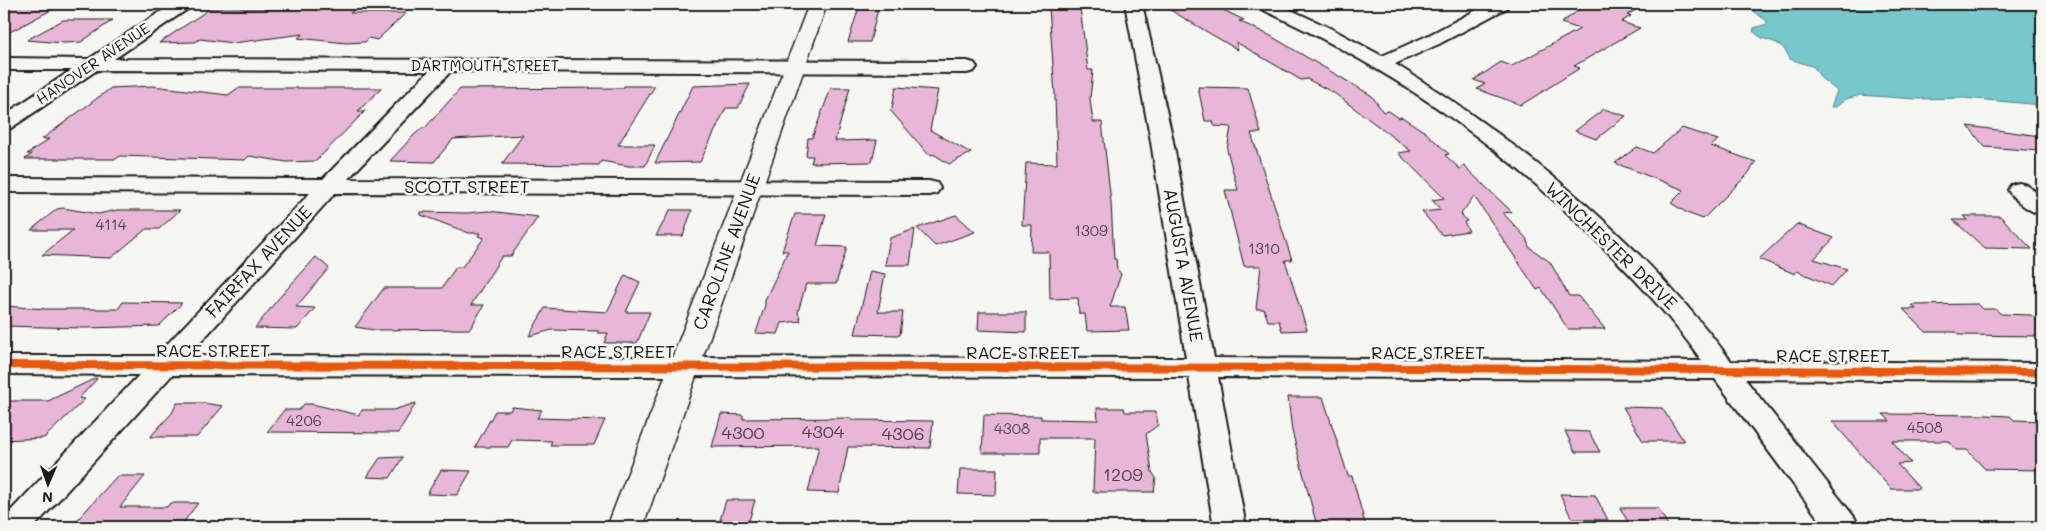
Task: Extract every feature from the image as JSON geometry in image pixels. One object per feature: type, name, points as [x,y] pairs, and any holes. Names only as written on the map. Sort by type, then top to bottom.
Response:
[{"type":"street","name":"HANOVER AVENUE","points":[[4,124],[183,4]]},
{"type":"street","name":"CAROLINE AVENUE","points":[[624,527],[752,187],[818,4]]},
{"type":"street","name":"AUGUSTA AVENUE","points":[[1134,4],[1161,136],[1230,527]]},
{"type":"street","name":"WINCHESTER DRIVE","points":[[1265,4],[1382,63],[1443,102],[1572,204],[1619,249],[1680,313],[1843,527]]},
{"type":"street","points":[[1382,63],[1433,40],[1501,4]]},
{"type":"street","name":"DARTMOUTH STREET","points":[[4,64],[967,66]]},
{"type":"street","name":"FAIRFAX AVENUE","points":[[15,527],[328,186],[445,66]]},
{"type":"street","name":"SCOTT STREET","points":[[4,185],[929,188]]},
{"type":"street","points":[[2019,190],[2042,208]]},
{"type":"street","name":"RACE STREET","points":[[4,365],[2042,372]]},
{"type":"water","points":[[1743,4],[2042,4],[2042,105],[1964,98],[1916,99],[1860,95],[1846,99],[1836,107],[1831,107],[1837,91],[1821,78],[1814,67],[1790,59],[1782,47],[1758,36],[1753,31],[1754,28],[1767,24],[1767,21]]},
{"type":"building","points":[[4,4],[59,6],[4,35]]},
{"type":"building","points":[[278,4],[360,4],[350,13],[406,13],[377,40],[369,38],[365,42],[346,43],[298,38],[303,34],[233,43],[200,39],[195,42],[159,43],[211,8],[278,8]]},
{"type":"building","points":[[860,4],[879,4],[870,42],[848,42]]},
{"type":"building","points":[[1184,4],[1217,7],[1244,20],[1239,21],[1269,35],[1372,96],[1383,112],[1389,111],[1399,118],[1402,117],[1425,132],[1449,154],[1445,155],[1460,169],[1464,166],[1512,212],[1503,213],[1526,238],[1529,247],[1550,262],[1569,296],[1578,296],[1605,329],[1568,329],[1541,288],[1537,290],[1474,196],[1461,214],[1467,221],[1464,222],[1469,231],[1442,235],[1422,212],[1441,210],[1432,200],[1444,198],[1398,153],[1411,151],[1334,93],[1307,79],[1301,80],[1236,42],[1238,50],[1165,7],[1182,7]]},
{"type":"building","points":[[1587,4],[1646,4],[1627,15],[1631,16],[1621,22],[1640,28],[1574,66],[1580,68],[1521,105],[1477,89],[1485,84],[1474,80],[1501,62],[1512,66],[1580,29],[1561,23]]},
{"type":"building","points":[[1049,7],[1080,7],[1088,70],[1093,70],[1090,99],[1093,122],[1102,122],[1111,202],[1114,259],[1116,259],[1117,269],[1121,274],[1110,307],[1125,307],[1129,330],[1087,331],[1085,314],[1079,314],[1078,298],[1050,299],[1049,252],[1031,252],[1032,225],[1022,225],[1026,163],[1057,164],[1055,95]]},
{"type":"building","points":[[63,20],[113,20],[81,42],[64,43],[27,40]]},
{"type":"building","points":[[750,84],[738,108],[726,108],[700,162],[655,163],[693,86]]},
{"type":"building","points":[[153,86],[228,95],[238,88],[382,88],[358,111],[365,111],[316,161],[287,162],[249,156],[245,160],[120,156],[116,159],[25,159],[32,154],[27,154],[49,139],[42,139],[111,88]]},
{"type":"building","points":[[624,86],[655,86],[618,145],[655,145],[645,166],[629,166],[601,161],[599,165],[502,164],[523,135],[453,139],[434,162],[390,161],[413,136],[422,128],[425,128],[460,89],[623,88]]},
{"type":"building","points":[[896,87],[938,90],[930,130],[971,153],[949,164],[935,155],[928,154],[890,110]]},
{"type":"building","points":[[1198,87],[1248,88],[1261,133],[1251,133],[1292,260],[1285,260],[1307,330],[1282,331],[1279,321],[1268,321],[1264,309],[1256,309],[1261,266],[1244,266],[1225,190],[1238,190],[1227,150],[1231,127],[1214,126],[1213,121],[1205,121]]},
{"type":"building","points":[[831,88],[850,88],[835,141],[877,140],[872,162],[811,163],[813,156],[806,156],[808,138],[812,138]]},
{"type":"building","points":[[1604,109],[1626,116],[1596,139],[1575,131]]},
{"type":"building","points":[[1968,126],[2040,136],[2039,151],[1985,147]]},
{"type":"building","points":[[1682,128],[1718,140],[1711,146],[1756,162],[1748,174],[1703,219],[1687,213],[1671,203],[1684,190],[1615,163],[1637,147],[1653,153]]},
{"type":"building","points":[[63,208],[98,214],[117,210],[180,210],[159,229],[146,229],[111,258],[42,255],[73,230],[31,230],[57,209]]},
{"type":"building","points":[[670,210],[692,210],[683,236],[656,236]]},
{"type":"building","points":[[488,211],[538,217],[511,256],[502,256],[471,305],[484,305],[470,329],[374,330],[355,327],[384,288],[442,288],[456,267],[462,267],[484,238],[478,236],[480,233],[469,233],[421,215],[421,212],[467,213]]},
{"type":"building","points":[[795,214],[826,214],[817,246],[847,247],[836,284],[806,284],[798,312],[801,321],[782,323],[778,334],[756,333],[765,300],[788,251],[782,251]]},
{"type":"building","points":[[956,215],[975,232],[935,246],[917,228]]},
{"type":"building","points":[[1964,216],[2000,216],[2032,249],[1985,248],[1953,220],[1968,220]]},
{"type":"building","points":[[1797,224],[1834,238],[1814,259],[1847,269],[1832,286],[1797,271],[1795,274],[1759,259]]},
{"type":"building","points":[[915,229],[910,265],[885,265],[890,238]]},
{"type":"building","points":[[316,257],[329,268],[296,307],[315,308],[297,329],[255,328],[278,299]]},
{"type":"building","points":[[870,271],[885,274],[878,312],[903,312],[900,335],[855,334]]},
{"type":"building","points":[[625,275],[640,282],[626,312],[650,312],[637,343],[604,343],[608,333],[598,333],[598,331],[552,330],[529,336],[545,308],[607,312]]},
{"type":"building","points":[[123,302],[182,303],[159,326],[85,328],[4,326],[4,306],[46,309],[118,309]]},
{"type":"building","points":[[1978,304],[1983,309],[1995,309],[2001,314],[2031,315],[2042,325],[2042,336],[1960,335],[1956,332],[1926,332],[1903,309],[1916,309],[1912,305]]},
{"type":"building","points":[[979,312],[1026,312],[1026,332],[978,330]]},
{"type":"building","points":[[96,378],[79,398],[85,399],[44,438],[4,440],[4,401],[48,401]]},
{"type":"building","points":[[1288,397],[1323,397],[1348,476],[1352,476],[1366,527],[1317,526],[1292,431]]},
{"type":"building","points":[[177,403],[203,403],[223,406],[197,437],[150,437],[172,413]]},
{"type":"building","points":[[416,403],[398,433],[267,432],[284,410],[299,410],[304,404],[312,404],[359,415],[362,410],[393,410]]},
{"type":"building","points":[[512,407],[542,410],[537,418],[605,420],[594,445],[550,445],[552,441],[512,440],[508,447],[475,447],[495,411],[510,411]]},
{"type":"building","points":[[1623,407],[1662,408],[1684,441],[1643,441]]},
{"type":"building","points":[[1097,408],[1124,408],[1125,412],[1156,412],[1158,425],[1146,434],[1152,472],[1156,478],[1154,492],[1093,492],[1095,438],[1040,438],[1040,453],[982,453],[984,415],[1098,420]]},
{"type":"building","points":[[721,414],[743,415],[743,419],[851,418],[851,420],[933,421],[930,448],[848,447],[839,493],[808,492],[819,446],[712,447]]},
{"type":"building","points":[[1883,414],[2010,416],[2014,420],[2042,421],[2042,470],[1985,469],[1967,450],[1956,450],[1949,441],[1892,441],[1911,463],[1897,464],[1920,489],[1891,489],[1832,421],[1890,421]]},
{"type":"building","points":[[1565,431],[1589,432],[1600,452],[1575,452]]},
{"type":"building","points":[[403,457],[390,478],[367,477],[380,458]]},
{"type":"building","points":[[960,469],[997,469],[996,495],[958,494]]},
{"type":"building","points":[[441,470],[471,471],[457,495],[427,494]]},
{"type":"building","points":[[117,476],[145,476],[120,507],[167,507],[170,503],[198,503],[180,527],[71,527]]},
{"type":"building","points":[[1560,494],[1595,495],[1608,520],[1572,519]]},
{"type":"building","points":[[726,500],[755,500],[749,521],[720,520]]},
{"type":"building","points":[[1620,508],[1658,508],[1669,527],[1631,527]]},
{"type":"cycle path","points":[[4,365],[1410,368],[2042,372]]}]
